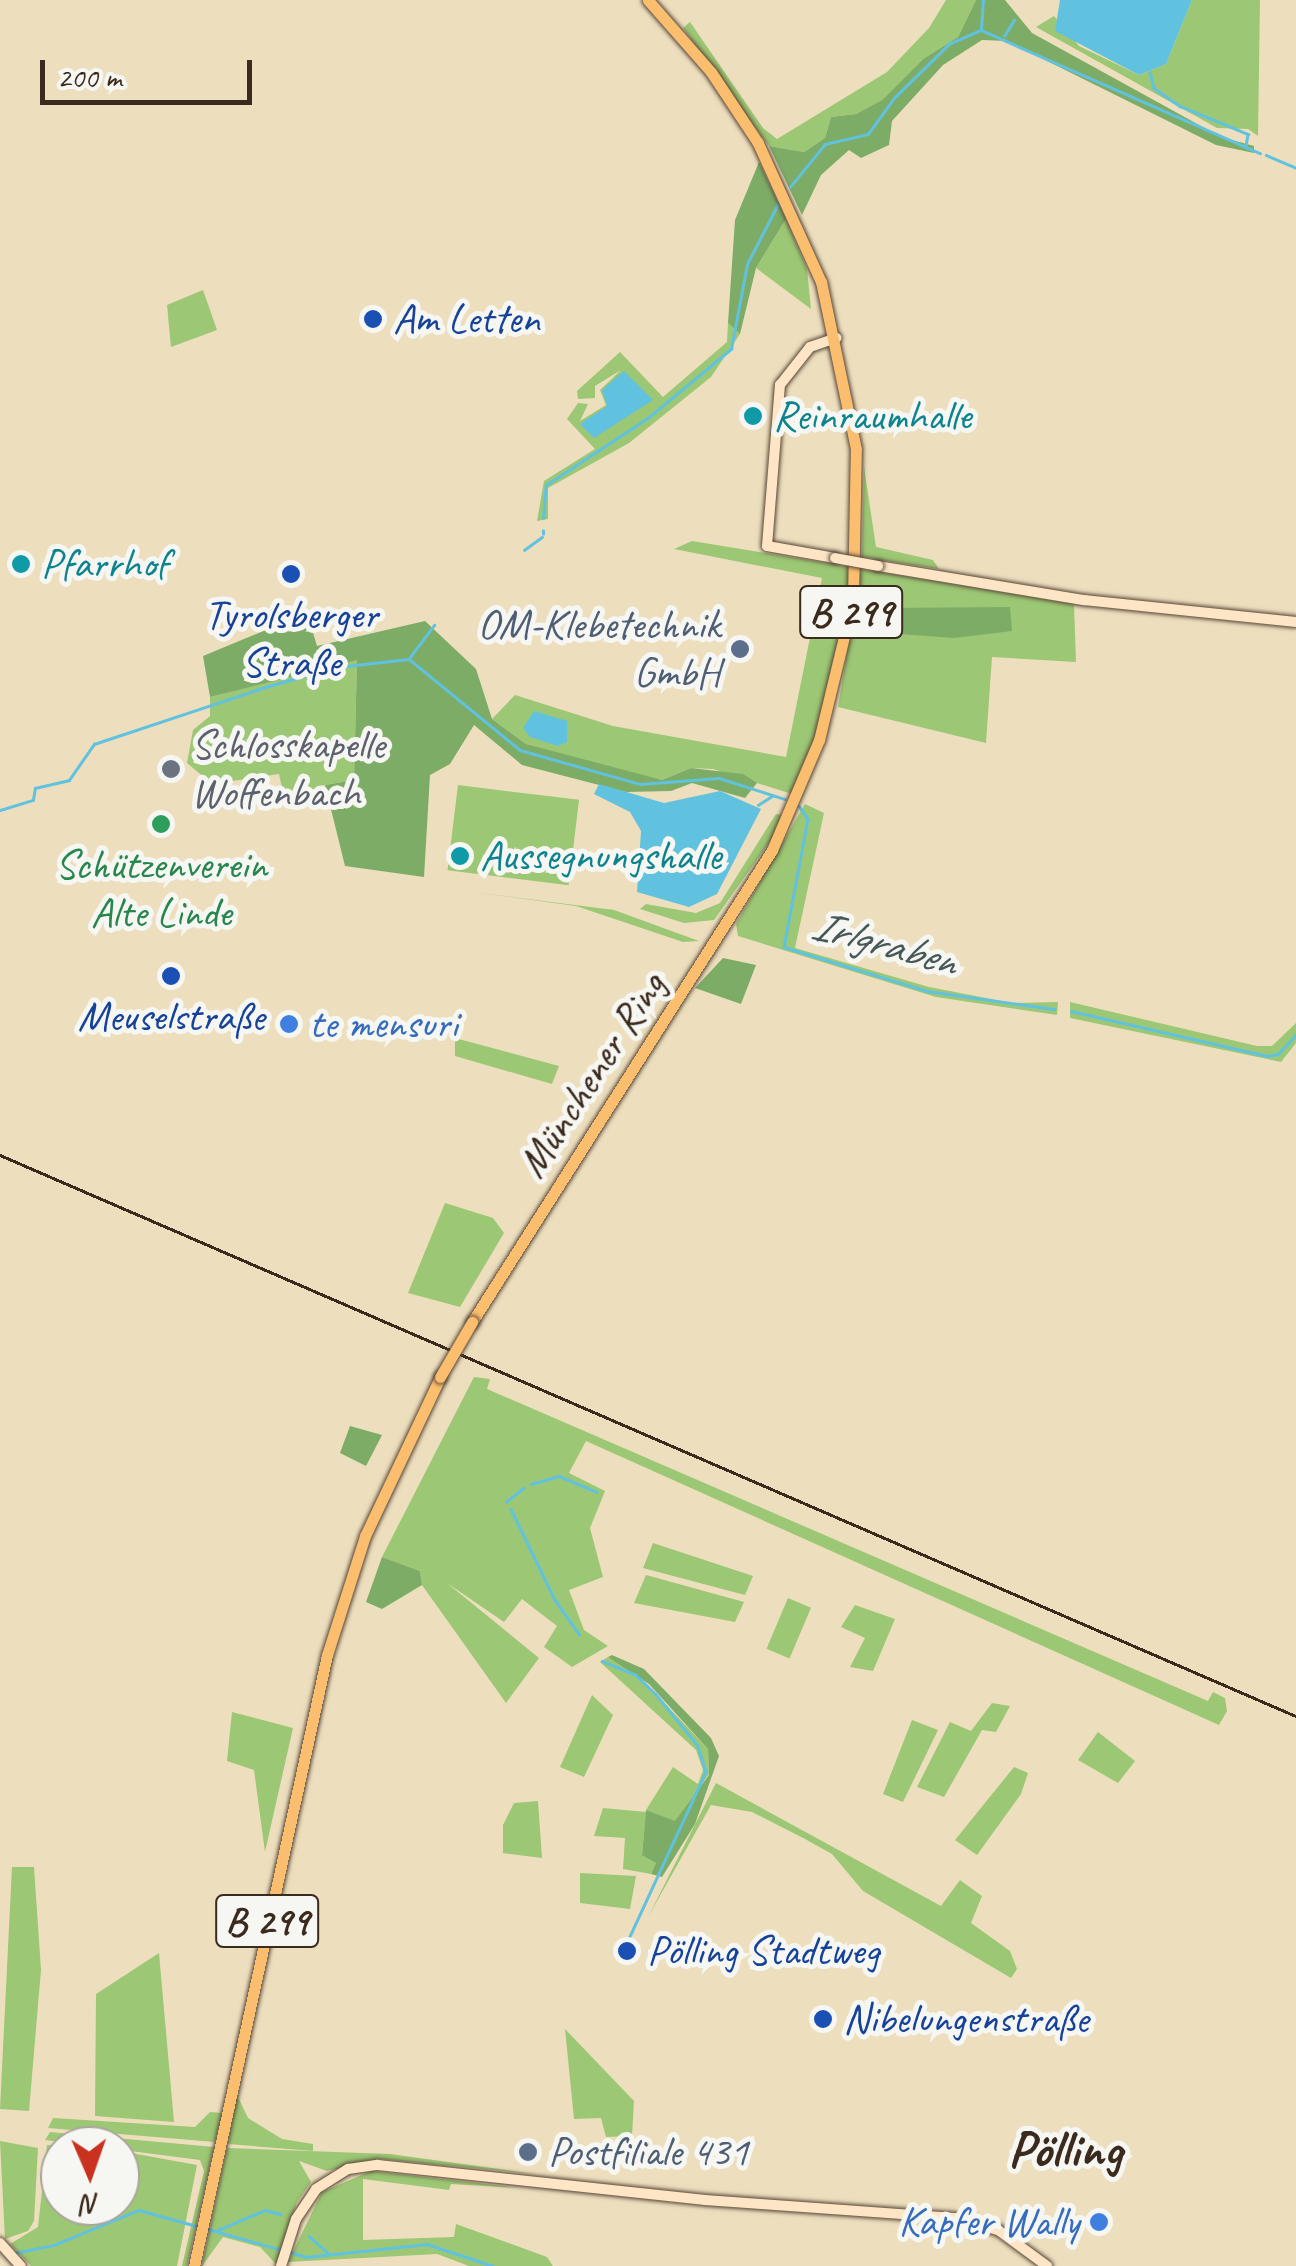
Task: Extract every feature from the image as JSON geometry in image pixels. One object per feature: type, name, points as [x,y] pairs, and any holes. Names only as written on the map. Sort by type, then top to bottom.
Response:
[{"type":"main road","name":"Münchener Ring","points":[[194,2266],[330,1644],[364,1536],[440,1377],[472,1322],[736,912],[807,775],[844,650],[857,542],[856,448],[825,294],[798,220],[758,143],[712,72],[648,0]]},
{"type":"street","points":[[825,294],[824,327],[777,395],[767,546],[1084,600],[1296,622]]},
{"type":"street","points":[[815,344],[837,341]]},
{"type":"street","points":[[802,355],[837,341]]},
{"type":"street","points":[[284,2255],[300,2210],[323,2183],[348,2169],[387,2165],[705,2200],[954,2218],[998,2230],[1047,2266]]},
{"type":"street","points":[[0,2243],[20,2265]]},
{"type":"green space","points":[[946,0],[976,0],[958,37],[923,59],[882,100],[856,114],[831,117],[825,138],[804,152],[769,146],[683,28],[690,22],[763,128],[777,139],[887,72],[929,28]]},
{"type":"green space","points":[[976,0],[1005,0],[1032,33],[1221,137],[1254,146],[1254,153],[1216,145],[1007,41],[982,40],[943,65],[892,121],[889,145],[861,158],[849,150],[821,175],[802,215],[769,146],[804,152],[825,138],[831,117],[856,114],[882,100],[923,59],[958,37]]},
{"type":"green space","points":[[1192,0],[1260,0],[1258,136],[1248,129],[1217,128],[1036,27],[1054,16],[1079,46],[1139,75],[1166,64]]},
{"type":"green space","points":[[759,162],[786,219],[756,268],[740,334],[728,323],[735,220]]},
{"type":"green space","points":[[786,219],[807,269],[811,309],[756,268]]},
{"type":"green space","points":[[203,290],[217,330],[171,347],[167,305]]},
{"type":"green space","points":[[728,323],[740,334],[711,377],[629,443],[548,488],[548,519],[537,521],[544,481],[595,449],[567,419],[578,403],[588,404],[580,421],[606,405],[600,390],[621,370],[595,386],[595,398],[578,399],[577,391],[620,352],[663,397],[727,342]]},
{"type":"green space","points":[[864,467],[876,547],[933,560],[939,569],[862,557]]},
{"type":"green space","points":[[692,541],[850,567],[845,619],[817,732],[792,794],[713,769],[691,768],[662,780],[632,775],[526,744],[492,719],[515,695],[613,726],[786,757],[822,578],[674,549]]},
{"type":"green space","points":[[861,569],[1074,604],[1076,662],[992,657],[986,743],[838,707]]},
{"type":"green space","points":[[1010,607],[1012,631],[954,638],[886,633],[887,608]]},
{"type":"green space","points":[[307,613],[317,646],[425,621],[476,669],[492,719],[526,744],[662,780],[691,768],[743,774],[757,783],[745,798],[692,783],[671,791],[626,792],[522,765],[474,725],[450,764],[430,775],[424,877],[345,866],[325,785],[354,780],[357,660],[210,697],[203,656]]},
{"type":"green space","points":[[357,659],[354,780],[319,786],[321,796],[284,797],[279,774],[212,784],[187,763],[193,730],[210,716],[210,697]]},
{"type":"green space","points":[[458,785],[579,800],[569,885],[448,870]]},
{"type":"green space","points":[[805,804],[824,813],[795,948],[929,987],[1012,1003],[1058,1002],[1057,1015],[936,997],[738,936],[736,924]]},
{"type":"green space","points":[[776,814],[784,815],[771,840],[714,920],[684,923],[640,909],[646,904],[696,913],[720,903]]},
{"type":"green space","points":[[465,891],[614,910],[699,941],[683,942],[576,906]]},
{"type":"green space","points":[[723,958],[756,965],[741,1004],[695,988]]},
{"type":"green space","points":[[1070,1002],[1257,1046],[1272,1046],[1296,1023],[1296,1043],[1281,1062],[1070,1018]]},
{"type":"green space","points":[[455,1038],[559,1066],[552,1084],[455,1056]]},
{"type":"green space","points":[[445,1203],[493,1218],[504,1233],[460,1307],[408,1293]]},
{"type":"green space","points":[[474,1377],[490,1379],[487,1389],[1208,1701],[1213,1692],[1225,1698],[1227,1711],[1219,1725],[586,1441],[569,1473],[605,1491],[590,1528],[603,1577],[569,1590],[584,1630],[608,1646],[572,1667],[544,1647],[557,1626],[522,1599],[504,1622],[447,1583],[539,1658],[506,1703],[422,1585],[420,1571],[382,1557]]},
{"type":"green space","points":[[350,1426],[382,1435],[366,1466],[340,1453]]},
{"type":"green space","points":[[653,1543],[753,1576],[745,1595],[643,1568]]},
{"type":"green space","points":[[382,1557],[420,1571],[422,1585],[382,1609],[366,1602]]},
{"type":"green space","points":[[646,1575],[744,1602],[735,1622],[634,1603]]},
{"type":"green space","points":[[788,1598],[811,1608],[790,1658],[767,1649]]},
{"type":"green space","points":[[855,1605],[895,1619],[873,1671],[850,1667],[865,1638],[841,1627]]},
{"type":"green space","points":[[612,1655],[644,1669],[711,1738],[719,1756],[695,1824],[662,1877],[651,1874],[656,1863],[642,1855],[646,1810],[675,1821],[709,1775],[708,1749],[649,1684],[608,1657]]},
{"type":"green space","points":[[608,1657],[633,1670],[708,1749],[709,1774],[675,1822],[646,1810],[673,1767],[698,1784],[703,1770],[696,1750],[600,1662]]},
{"type":"green space","points":[[592,1695],[613,1715],[584,1777],[560,1767]]},
{"type":"green space","points":[[992,1703],[1010,1706],[996,1732],[982,1730],[944,1797],[917,1787],[950,1722],[971,1731]]},
{"type":"green space","points":[[232,1712],[293,1728],[265,1852],[254,1770],[227,1761]]},
{"type":"green space","points":[[912,1720],[938,1730],[903,1802],[883,1794]]},
{"type":"green space","points":[[1098,1732],[1135,1761],[1118,1783],[1078,1760]]},
{"type":"green space","points":[[1014,1767],[1028,1773],[1021,1794],[977,1855],[955,1840]]},
{"type":"green space","points":[[716,1783],[941,1906],[960,1880],[982,1896],[971,1923],[1010,1951],[1017,1969],[1011,1978],[863,1891],[832,1854],[805,1839],[752,1812],[711,1805],[648,1917]]},
{"type":"green space","points":[[538,1801],[542,1858],[503,1853],[503,1825],[514,1803]]},
{"type":"green space","points":[[603,1808],[646,1812],[642,1854],[656,1863],[651,1874],[623,1869],[625,1838],[594,1836]]},
{"type":"green space","points":[[12,1867],[34,1867],[41,1970],[29,2111],[0,2109]]},
{"type":"green space","points":[[580,1873],[636,1876],[630,1909],[580,1903]]},
{"type":"green space","points":[[159,1953],[174,2122],[95,2116],[96,1994]]},
{"type":"green space","points":[[565,2029],[634,2101],[632,2136],[606,2137],[601,2118],[574,2119]]},
{"type":"green space","points":[[237,2095],[248,2118],[282,2139],[313,2144],[313,2151],[228,2144]]},
{"type":"green space","points":[[210,2112],[222,2113],[215,2142],[140,2136],[140,2126],[49,2126],[53,2118],[195,2127]]},
{"type":"green space","points":[[140,2140],[214,2147],[187,2266],[182,2266],[204,2171],[200,2160],[140,2152]]},
{"type":"green space","points":[[0,2141],[38,2148],[34,2221],[28,2231],[5,2239]]},
{"type":"green space","points":[[227,2148],[390,2154],[535,2174],[380,2159],[327,2171],[299,2161],[311,2182],[297,2202],[276,2264],[260,2247],[223,2237],[202,2266]]},
{"type":"green space","points":[[140,2155],[197,2165],[177,2266],[31,2266],[10,2244],[38,2227],[40,2209],[40,2226],[140,2226]]},
{"type":"green space","points":[[371,2171],[520,2188],[451,2184],[449,2190],[363,2179],[363,2240],[454,2237],[456,2224],[547,2257],[553,2266],[469,2266],[437,2254],[288,2262],[322,2192]]},
{"type":"water","points":[[1060,0],[1192,0],[1166,64],[1139,75],[1055,31]]},
{"type":"water","points":[[624,371],[653,400],[594,438],[580,424],[607,406],[602,390]]},
{"type":"water","points":[[534,711],[567,721],[567,742],[558,746],[530,737],[523,728]]},
{"type":"water","points":[[599,784],[664,803],[720,791],[761,809],[717,894],[689,907],[637,892],[641,831],[630,812],[594,794]]},
{"type":"waterway","points":[[981,28],[983,0]]},
{"type":"waterway","points":[[1004,36],[1014,20]]},
{"type":"waterway","points":[[790,187],[825,144],[868,134],[894,98],[949,44],[981,30],[1260,153]]},
{"type":"waterway","points":[[1150,72],[1154,88],[1180,106],[1248,134],[1246,146]]},
{"type":"waterway","points":[[1266,155],[1296,168]]},
{"type":"waterway","points":[[543,518],[546,485],[649,417],[731,349],[747,264],[780,200]]},
{"type":"waterway","points":[[524,550],[542,537]]},
{"type":"waterway","points":[[410,657],[434,625]]},
{"type":"waterway","name":"Irlgraben","points":[[409,659],[520,750],[640,784],[719,778],[785,799]]},
{"type":"waterway","points":[[0,810],[33,800],[35,788],[69,780],[94,744],[337,667],[409,659]]},
{"type":"waterway","points":[[758,805],[772,796]]},
{"type":"waterway","name":"Irlgraben","points":[[799,806],[808,819],[784,947],[927,991],[1054,1009]]},
{"type":"waterway","name":"Irlgraben","points":[[1071,1011],[1267,1056],[1278,1054],[1296,1035]]},
{"type":"waterway","points":[[531,1484],[559,1476],[597,1492]]},
{"type":"waterway","points":[[506,1502],[523,1488]]},
{"type":"waterway","points":[[511,1509],[555,1600],[579,1634]]},
{"type":"waterway","points":[[602,1661],[635,1674],[655,1693],[698,1746],[706,1772],[627,1943]]},
{"type":"waterway","points":[[13,2253],[54,2245],[139,2210],[200,2227]]},
{"type":"waterway","points":[[218,2230],[265,2210],[280,2214]]},
{"type":"waterway","points":[[208,2229],[282,2250]]},
{"type":"waterway","points":[[309,2236],[328,2253]]},
{"type":"waterway","points":[[290,2252],[306,2257],[427,2244],[493,2266]]},
{"type":"railway","points":[[0,1155],[1296,1716]]},
{"type":"place","name":"Am Letten","points":[[373,319]]},
{"type":"place","name":"Reinraumhalle","points":[[753,416]]},
{"type":"place","name":"Pfarrhof","points":[[21,564]]},
{"type":"place","name":"Tyrolsberger Straße","points":[[291,574]]},
{"type":"place","name":"OM-Klebetechnik GmbH","points":[[740,649]]},
{"type":"place","name":"Schlosskapelle Woffenbach","points":[[171,769]]},
{"type":"place","name":"Schützenverein Alte Linde","points":[[161,824]]},
{"type":"place","name":"Aussegnungshalle","points":[[460,856]]},
{"type":"place","name":"Meuselstraße","points":[[171,976]]},
{"type":"place","name":"te mensuri","points":[[289,1024]]},
{"type":"place","name":"Pölling Stadtweg","points":[[627,1951]]},
{"type":"place","name":"Nibelungenstraße","points":[[823,2019]]},
{"type":"place","name":"Postfiliale 431","points":[[528,2152]]},
{"type":"place","name":"Kapfer Wally","points":[[1099,2222]]},
{"type":"district","name":"Pölling","points":[[1065,2150]]}]
